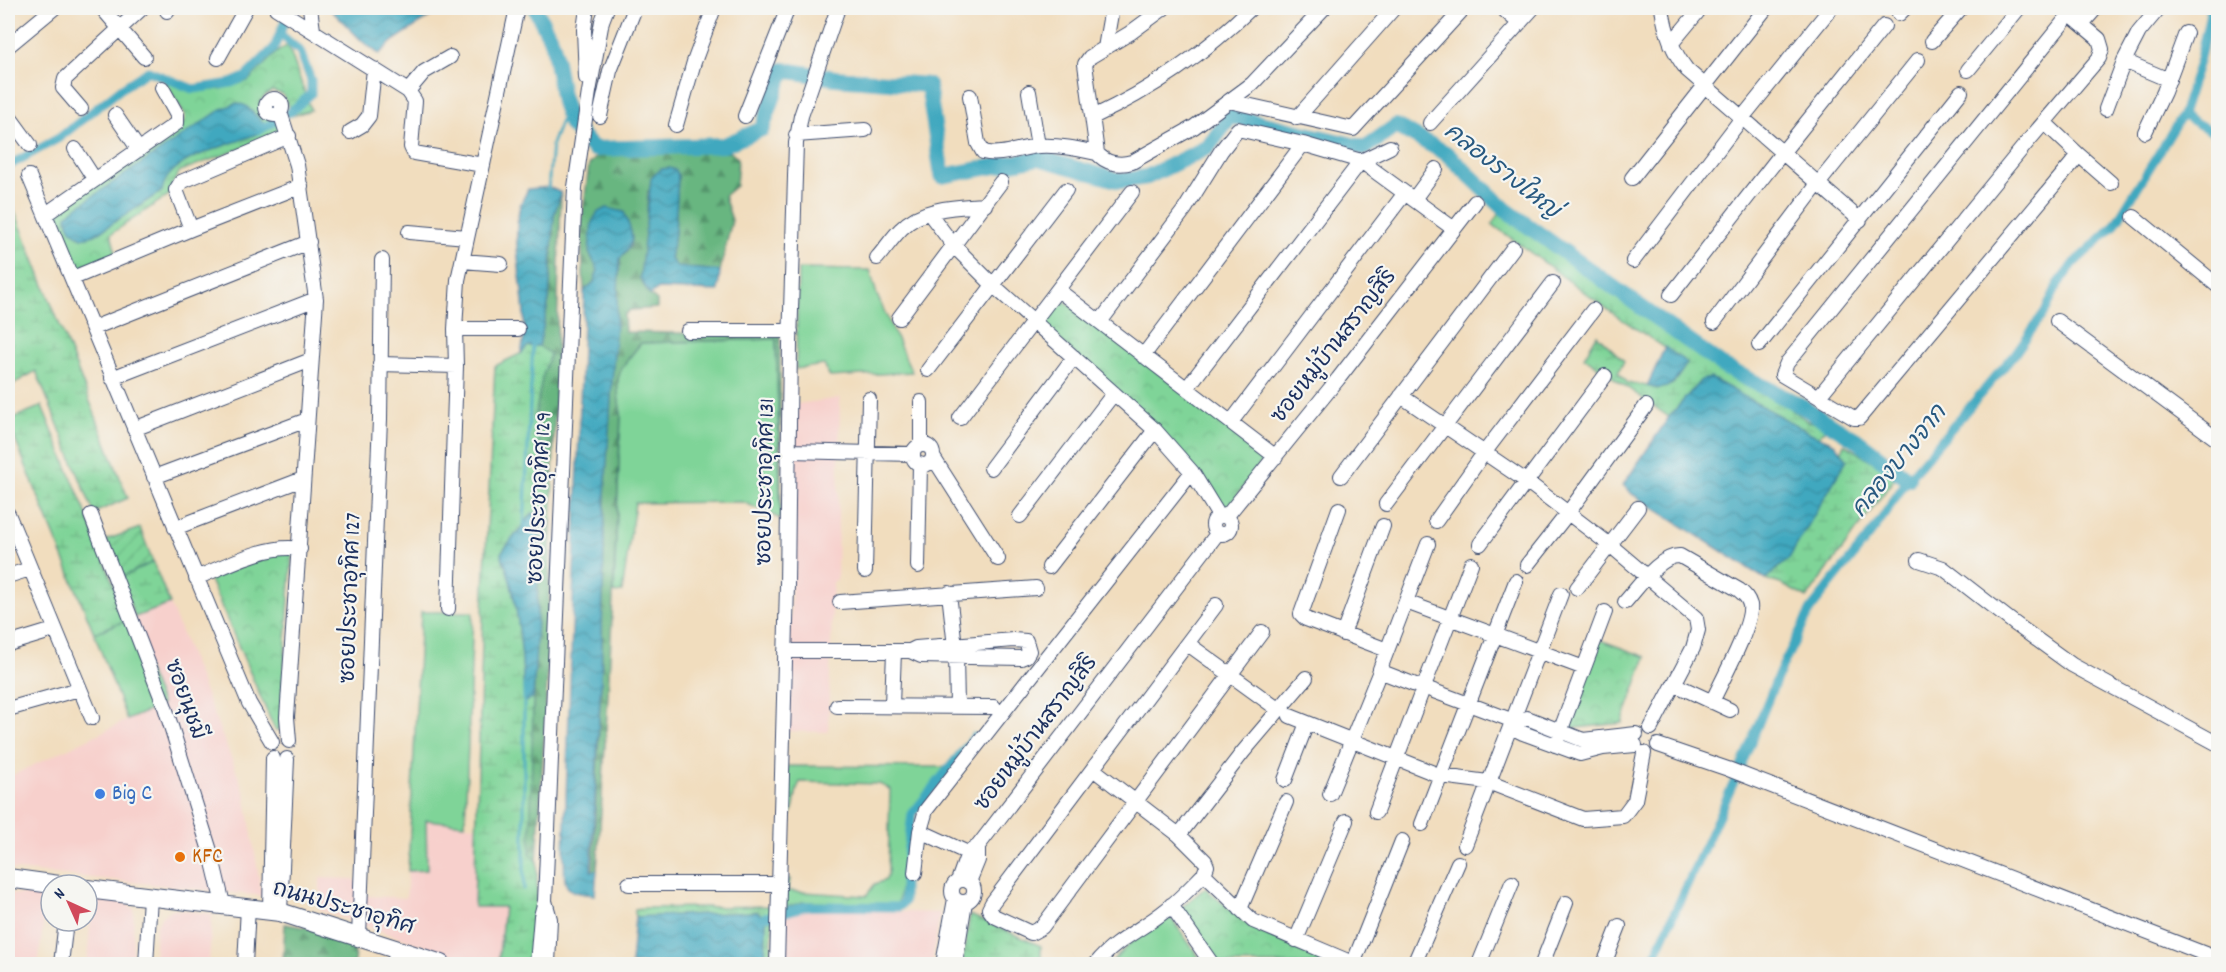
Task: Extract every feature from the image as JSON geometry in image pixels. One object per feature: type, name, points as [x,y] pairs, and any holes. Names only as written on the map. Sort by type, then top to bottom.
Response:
[{"type":"main road","points":[[8,878],[39,882]]},
{"type":"main road","name":"ถนนประชาอุทิศ","points":[[99,891],[275,911],[359,936],[395,957],[442,964]]},
{"type":"street","points":[[8,46],[54,8]]},
{"type":"street","points":[[102,8],[144,57]]},
{"type":"street","points":[[81,109],[63,88],[64,79],[142,8]]},
{"type":"street","points":[[218,58],[246,8]]},
{"type":"street","points":[[308,27],[310,8]]},
{"type":"street","points":[[448,609],[457,293],[517,8]]},
{"type":"street","name":"ซอยประชาอุทิศ 129","points":[[587,8],[584,30],[588,94]]},
{"type":"street","name":"ซอยประชาอุทิศ 129","points":[[537,964],[541,916],[545,902],[575,187],[588,94],[607,8]]},
{"type":"street","points":[[600,116],[610,71],[635,8]]},
{"type":"street","points":[[676,125],[694,62],[714,8]]},
{"type":"street","points":[[745,116],[788,8]]},
{"type":"street","name":"ซอยประชาอุทิศ 131","points":[[777,964],[796,135],[838,8]]},
{"type":"street","points":[[1105,48],[1112,8]]},
{"type":"street","points":[[1097,153],[1085,64],[1090,57],[1130,33],[1164,8]]},
{"type":"street","points":[[1093,117],[1164,79],[1192,60],[1251,8]]},
{"type":"street","points":[[970,96],[978,143],[983,152],[992,154],[1038,146],[1072,147],[1097,153],[1102,158],[1115,163],[1132,162],[1194,127],[1252,84],[1324,8]]},
{"type":"street","points":[[1297,118],[1394,8]]},
{"type":"street","points":[[1229,100],[1297,118],[1353,129],[1464,8]]},
{"type":"street","points":[[1502,8],[1519,23]]},
{"type":"street","points":[[1430,123],[1533,8]]},
{"type":"street","points":[[1662,8],[1665,27],[1676,56],[1742,118],[1860,220]]},
{"type":"street","points":[[1671,44],[1701,8]]},
{"type":"street","points":[[1632,178],[1766,8]]},
{"type":"street","points":[[1633,261],[1742,118],[1831,8]]},
{"type":"street","points":[[1932,41],[1961,8]]},
{"type":"street","points":[[1968,70],[2019,8]]},
{"type":"street","points":[[2082,24],[2096,8]]},
{"type":"street","points":[[2106,109],[2124,61],[2139,32],[2159,8]]},
{"type":"street","points":[[278,9],[408,91],[415,101],[411,147],[414,153],[483,165]]},
{"type":"street","points":[[1820,395],[2102,53],[2099,39],[2066,11],[1783,368],[1782,375],[1820,395],[1854,418],[1860,418],[2079,154]]},
{"type":"street","points":[[1671,295],[1884,26]]},
{"type":"street","points":[[2145,132],[2169,80],[2186,33]]},
{"type":"street","points":[[408,91],[424,72],[450,57]]},
{"type":"street","points":[[1714,322],[1818,184],[1918,60]]},
{"type":"street","points":[[2124,61],[2169,80]]},
{"type":"street","points":[[350,132],[369,116],[374,69]]},
{"type":"street","points":[[46,214],[177,123],[177,115],[162,88]]},
{"type":"street","points":[[1029,92],[1038,146]]},
{"type":"street","points":[[1759,345],[1961,92]]},
{"type":"street","points":[[280,112],[290,136],[301,186],[316,299],[287,717],[292,751],[280,759]]},
{"type":"street","points":[[8,114],[30,144]]},
{"type":"street","points":[[115,115],[139,150]]},
{"type":"street","points":[[2045,123],[2111,183]]},
{"type":"street","points":[[796,135],[865,130]]},
{"type":"street","points":[[1100,322],[1185,209],[1236,130],[1248,130],[1361,161],[1455,229]]},
{"type":"street","points":[[191,229],[176,190],[177,186],[188,178],[290,136]]},
{"type":"street","points":[[1143,356],[1303,144]]},
{"type":"street","points":[[1187,388],[1361,161],[1390,147]]},
{"type":"street","points":[[75,149],[95,180]]},
{"type":"street","points":[[1231,422],[1409,196],[1436,169]]},
{"type":"street","points":[[29,176],[249,703],[272,741]]},
{"type":"street","points":[[899,318],[1001,182]]},
{"type":"street","points":[[73,279],[301,186]]},
{"type":"street","points":[[928,370],[1066,190]]},
{"type":"street","points":[[960,417],[1132,192]]},
{"type":"street","name":"ซอยหมู่บ้านสราญสิริ","points":[[955,964],[960,901],[953,889],[963,881],[973,850],[1217,534],[1224,534],[1230,530],[1231,523],[1223,517],[1276,457],[1475,202]]},
{"type":"street","points":[[877,258],[902,228],[918,216],[949,207],[985,205]]},
{"type":"street","points":[[929,213],[954,246],[994,286],[1155,430],[1192,472],[1223,517]]},
{"type":"street","points":[[2134,217],[2218,286]]},
{"type":"street","points":[[410,232],[467,237]]},
{"type":"street","points":[[93,327],[309,242]]},
{"type":"street","points":[[1341,476],[1512,248]]},
{"type":"street","name":"ซอยประชาอุทิศ 127","points":[[359,936],[369,710],[382,260]]},
{"type":"street","points":[[462,261],[501,264]]},
{"type":"street","points":[[1386,504],[1553,283]]},
{"type":"street","points":[[1058,290],[1276,457]]},
{"type":"street","points":[[112,378],[316,299]]},
{"type":"street","points":[[1436,521],[1484,453],[1593,310]]},
{"type":"street","points":[[2057,321],[2218,440]]},
{"type":"street","points":[[455,329],[518,329]]},
{"type":"street","points":[[688,331],[791,331]]},
{"type":"street","points":[[991,468],[1074,357]]},
{"type":"street","points":[[134,429],[311,360]]},
{"type":"street","points":[[380,364],[456,366]]},
{"type":"street","points":[[1480,544],[1605,376]]},
{"type":"street","points":[[1020,516],[1114,393]]},
{"type":"street","points":[[1401,396],[1526,481],[1610,545],[1696,618],[1697,638],[1693,648],[1651,728]]},
{"type":"street","points":[[865,571],[869,399]]},
{"type":"street","points":[[918,566],[918,455],[921,402]]},
{"type":"street","points":[[1527,565],[1646,406]]},
{"type":"street","points":[[154,477],[307,420]]},
{"type":"street","points":[[1048,567],[1155,430]]},
{"type":"street","points":[[790,451],[918,455],[929,462],[933,457],[998,560]]},
{"type":"street","points":[[915,873],[920,831],[926,810],[1192,472]]},
{"type":"street","points":[[175,528],[303,480]]},
{"type":"street","points":[[1577,588],[1638,508]]},
{"type":"street","points":[[1339,509],[1300,610],[1301,614],[1306,619],[1387,650]]},
{"type":"street","points":[[8,514],[92,718]]},
{"type":"street","name":"ซอยนุชมี","points":[[91,515],[165,707],[211,854],[223,904]]},
{"type":"street","points":[[1343,634],[1383,526]]},
{"type":"street","points":[[1330,794],[1428,544]]},
{"type":"street","points":[[196,578],[270,550],[288,547],[300,549]]},
{"type":"street","points":[[1624,602],[1662,560],[1671,556],[1680,556],[1740,590],[1746,596],[1750,609],[1749,616],[1738,648],[1712,702]]},
{"type":"street","points":[[1919,560],[1943,568],[2072,665],[2218,744]]},
{"type":"street","points":[[1376,813],[1471,564]]},
{"type":"street","points":[[8,576],[30,568]]},
{"type":"street","points":[[1422,824],[1516,581]]},
{"type":"street","points":[[840,602],[1036,588]]},
{"type":"street","points":[[949,593],[955,651],[957,706]]},
{"type":"street","points":[[1465,845],[1561,594]]},
{"type":"street","points":[[1406,602],[1584,668]]},
{"type":"street","points":[[1216,605],[992,903],[989,909],[994,916],[1030,933],[1042,927],[1262,632]]},
{"type":"street","points":[[1555,745],[1605,612]]},
{"type":"street","points":[[8,644],[54,630]]},
{"type":"street","points":[[1188,644],[1284,713],[1441,776],[1488,782],[1583,819],[1623,816],[1635,801],[1638,744],[1642,728],[1651,728],[1658,734],[1658,745],[1652,752],[1638,744],[1583,740],[1524,717],[1514,721],[1380,671]]},
{"type":"street","points":[[785,651],[910,651],[921,656],[955,651]]},
{"type":"street","points":[[892,705],[894,651]]},
{"type":"street","points":[[1179,835],[1230,769],[1284,713],[1306,678]]},
{"type":"street","points":[[1674,684],[1730,710]]},
{"type":"street","points":[[8,709],[79,689]]},
{"type":"street","points":[[837,706],[994,707]]},
{"type":"street","points":[[1514,721],[1519,731],[1580,754],[1603,748],[1638,744]]},
{"type":"street","points":[[1286,780],[1307,723]]},
{"type":"street","points":[[272,741],[282,738],[289,741]]},
{"type":"street","points":[[272,741],[269,748],[280,759],[275,911]]},
{"type":"street","points":[[1658,745],[1728,769],[2218,959]]},
{"type":"street","points":[[1093,769],[1179,835],[1205,861],[1207,869],[1171,905],[1117,944],[1096,964]]},
{"type":"street","points":[[1240,909],[1286,802]]},
{"type":"street","points":[[1296,940],[1346,821]]},
{"type":"street","points":[[920,831],[973,850]]},
{"type":"street","points":[[1204,874],[1253,921],[1354,964],[1402,841]]},
{"type":"street","points":[[1414,964],[1458,863]]},
{"type":"street","name":"ซอยหมู่บ้านสราญสิริ","points":[[960,901],[970,899],[974,894],[973,887],[963,881]]},
{"type":"street","points":[[629,884],[779,884]]},
{"type":"street","points":[[1479,964],[1512,884]]},
{"type":"street","points":[[146,964],[150,897]]},
{"type":"street","name":"ซอยหมู่บ้านสราญสิริ","points":[[943,964],[960,901]]},
{"type":"street","name":"ซอยประชาอุทิศ 129","points":[[545,902],[550,919],[548,964]]},
{"type":"street","points":[[1542,964],[1566,903]]},
{"type":"street","points":[[1171,905],[1212,964]]},
{"type":"street","points":[[244,964],[248,908]]},
{"type":"street","points":[[1604,964],[1619,926]]},
{"type":"street","points":[[61,964],[65,933]]},
{"type":"shaded area","points":[[840,398],[837,580],[833,581],[828,732],[787,731],[797,404]]},
{"type":"shaded area","name":"Big C","points":[[170,604],[245,793],[262,896],[99,879],[99,873],[46,873],[8,869],[8,806],[12,803],[11,776],[162,705],[127,620]]},
{"type":"shaded area","points":[[426,820],[476,826],[474,906],[504,907],[498,964],[466,961],[320,910],[320,878],[354,879],[367,896],[406,898],[408,871],[427,870]]},
{"type":"shaded area","points":[[8,894],[39,895],[39,933],[42,933],[38,964],[8,964]]},
{"type":"shaded area","points":[[99,900],[126,903],[134,909],[132,964],[87,964],[89,933],[99,933]]},
{"type":"shaded area","points":[[784,908],[940,913],[932,964],[782,964]]},
{"type":"shaded area","points":[[172,909],[212,914],[209,964],[154,964],[156,926],[162,916]]},
{"type":"green space","points":[[288,45],[311,110],[294,115],[282,94],[272,91],[269,93],[262,99],[260,107],[274,119],[280,117],[284,133],[180,171],[171,187],[170,194],[111,234],[116,253],[72,271],[53,215],[57,208],[184,123],[185,115],[163,80],[191,92],[220,89],[248,81],[277,52]]},
{"type":"green space","points":[[731,152],[738,158],[736,186],[724,196],[732,220],[720,271],[677,267],[670,258],[675,233],[678,176],[648,191],[646,240],[640,278],[648,293],[657,301],[657,308],[630,310],[624,315],[625,332],[780,335],[781,519],[776,339],[641,343],[626,362],[618,382],[621,414],[611,642],[597,870],[593,872],[601,679],[605,493],[616,309],[620,259],[631,246],[632,237],[624,212],[589,252],[598,270],[594,282],[584,291],[581,228],[589,165],[596,157],[605,153]]},
{"type":"green space","points":[[561,193],[553,477],[543,472],[535,416],[549,355],[539,346],[549,300],[554,215]]},
{"type":"green space","points":[[8,194],[128,498],[94,513],[36,371],[8,387]]},
{"type":"green space","points":[[1500,213],[1674,339],[1739,380],[1772,396],[1808,421],[1827,426],[1819,437],[1711,378],[1701,380],[1669,417],[1584,357],[1597,335],[1624,361],[1618,373],[1628,383],[1657,389],[1673,384],[1687,363],[1611,312],[1492,224]]},
{"type":"green space","points":[[798,269],[870,270],[877,295],[912,372],[830,377],[824,365],[796,369]]},
{"type":"green space","points":[[1059,297],[1267,455],[1227,509],[1221,509],[1203,479],[1040,321]]},
{"type":"green space","points":[[776,339],[781,519],[743,502],[635,503],[622,592],[614,593],[621,414],[618,382],[626,362],[641,343]]},
{"type":"green space","points":[[528,346],[539,346],[550,354],[542,378],[535,416],[543,472],[553,477],[551,521],[533,513],[501,553],[512,587],[515,606],[521,646],[524,702],[533,697],[530,854],[537,862],[537,893],[531,964],[498,964],[504,907],[474,907],[483,611],[495,366],[520,354]]},
{"type":"green space","points":[[42,406],[127,620],[94,633],[8,422],[8,420]]},
{"type":"green space","points":[[1844,444],[1893,474],[1894,479],[1807,598],[1783,585],[1765,579],[1788,559],[1846,459],[1841,451]]},
{"type":"green space","points":[[541,516],[551,521],[547,682],[537,862],[530,854],[530,780]]},
{"type":"green space","points":[[140,528],[153,562],[120,578],[106,540]]},
{"type":"green space","points":[[281,551],[292,554],[280,729],[277,731],[209,578]]},
{"type":"green space","points":[[153,562],[170,604],[135,617],[120,578]]},
{"type":"green space","points":[[421,612],[473,612],[465,824],[426,820],[427,870],[408,871]]},
{"type":"green space","points":[[127,620],[162,705],[127,720],[94,633]]},
{"type":"green space","points":[[1600,640],[1646,657],[1622,723],[1566,729]]},
{"type":"green space","points":[[787,766],[946,767],[911,811],[898,904],[802,902],[784,908],[785,878],[790,879],[788,891],[866,896],[875,884],[886,880],[890,789],[879,784],[800,782],[792,811],[787,819]]},
{"type":"green space","points":[[1205,888],[1252,928],[1337,964],[1224,964],[1215,960],[1180,909]]},
{"type":"green space","points":[[773,906],[771,964],[765,964],[766,922],[757,912],[635,917],[635,909],[641,908]]},
{"type":"green space","points":[[970,915],[1041,946],[1041,964],[962,964]]},
{"type":"green space","points":[[1171,918],[1204,964],[1121,964],[1113,961],[1130,943]]},
{"type":"green space","points":[[285,924],[341,937],[355,948],[354,964],[283,964]]},
{"type":"water","points":[[329,8],[443,8],[393,41],[379,54],[363,42]]},
{"type":"water","points":[[237,103],[246,106],[267,126],[277,123],[264,131],[193,158],[178,167],[167,177],[162,191],[95,235],[82,238],[71,229],[67,215],[74,209],[222,109]]},
{"type":"water","points":[[661,169],[676,170],[678,176],[675,233],[670,258],[677,267],[720,271],[718,291],[659,289],[650,295],[640,278],[651,178]]},
{"type":"water","points":[[549,187],[561,193],[554,215],[549,300],[539,346],[528,346],[521,354],[524,318],[517,246],[519,210],[528,189]]},
{"type":"water","points":[[607,208],[624,212],[632,237],[629,247],[620,259],[605,493],[601,679],[591,871],[597,870],[595,895],[575,892],[566,885],[564,853],[584,291],[594,282],[598,270],[589,252],[592,222],[598,212]]},
{"type":"water","points":[[1665,347],[1687,363],[1676,380],[1667,387],[1647,386]]},
{"type":"water","points":[[1711,378],[1808,432],[1834,443],[1847,459],[1788,560],[1765,579],[1632,494],[1623,485],[1669,417],[1701,380]]},
{"type":"water","points":[[533,513],[541,516],[536,652],[533,697],[524,703],[521,647],[512,587],[501,553]]},
{"type":"water","points":[[757,912],[765,917],[766,922],[765,964],[631,964],[635,917]]},
{"type":"waterway","points":[[8,166],[59,138],[122,88],[148,71],[193,89],[231,83],[245,77],[274,48],[290,8]]},
{"type":"waterway","name":"คลองรางใหญ่","points":[[535,8],[553,44],[563,102],[571,125],[594,149],[724,145],[762,129],[783,70],[835,78],[928,85],[942,176],[1039,158],[1120,181],[1147,177],[1208,147],[1231,116],[1365,148],[1396,126],[1446,153],[1506,210],[1726,368],[1800,405],[1855,439],[1908,479]]},
{"type":"waterway","name":"คลองบางจาก","points":[[1651,964],[1740,769],[1780,671],[1811,609],[1874,530],[1908,479],[2014,355],[2046,310],[2058,284],[2074,263],[2114,226],[2182,115],[2199,62],[2211,8]]},
{"type":"waterway","points":[[280,34],[300,51],[311,80],[311,94],[289,113]]},
{"type":"waterway","points":[[548,189],[552,144],[565,110]]},
{"type":"waterway","points":[[2182,115],[2218,135]]},
{"type":"waterway","points":[[260,130],[276,120]]},
{"type":"waterway","points":[[524,527],[533,342]]},
{"type":"waterway","points":[[524,684],[524,889]]},
{"type":"waterway","points":[[786,912],[806,906],[899,907],[904,902],[904,880],[912,814],[974,737]]},
{"type":"waterway","points":[[765,917],[771,916]]},
{"type":"place","name":"Big C","points":[[100,794]]},
{"type":"place","name":"KFC","points":[[180,857]]}]
